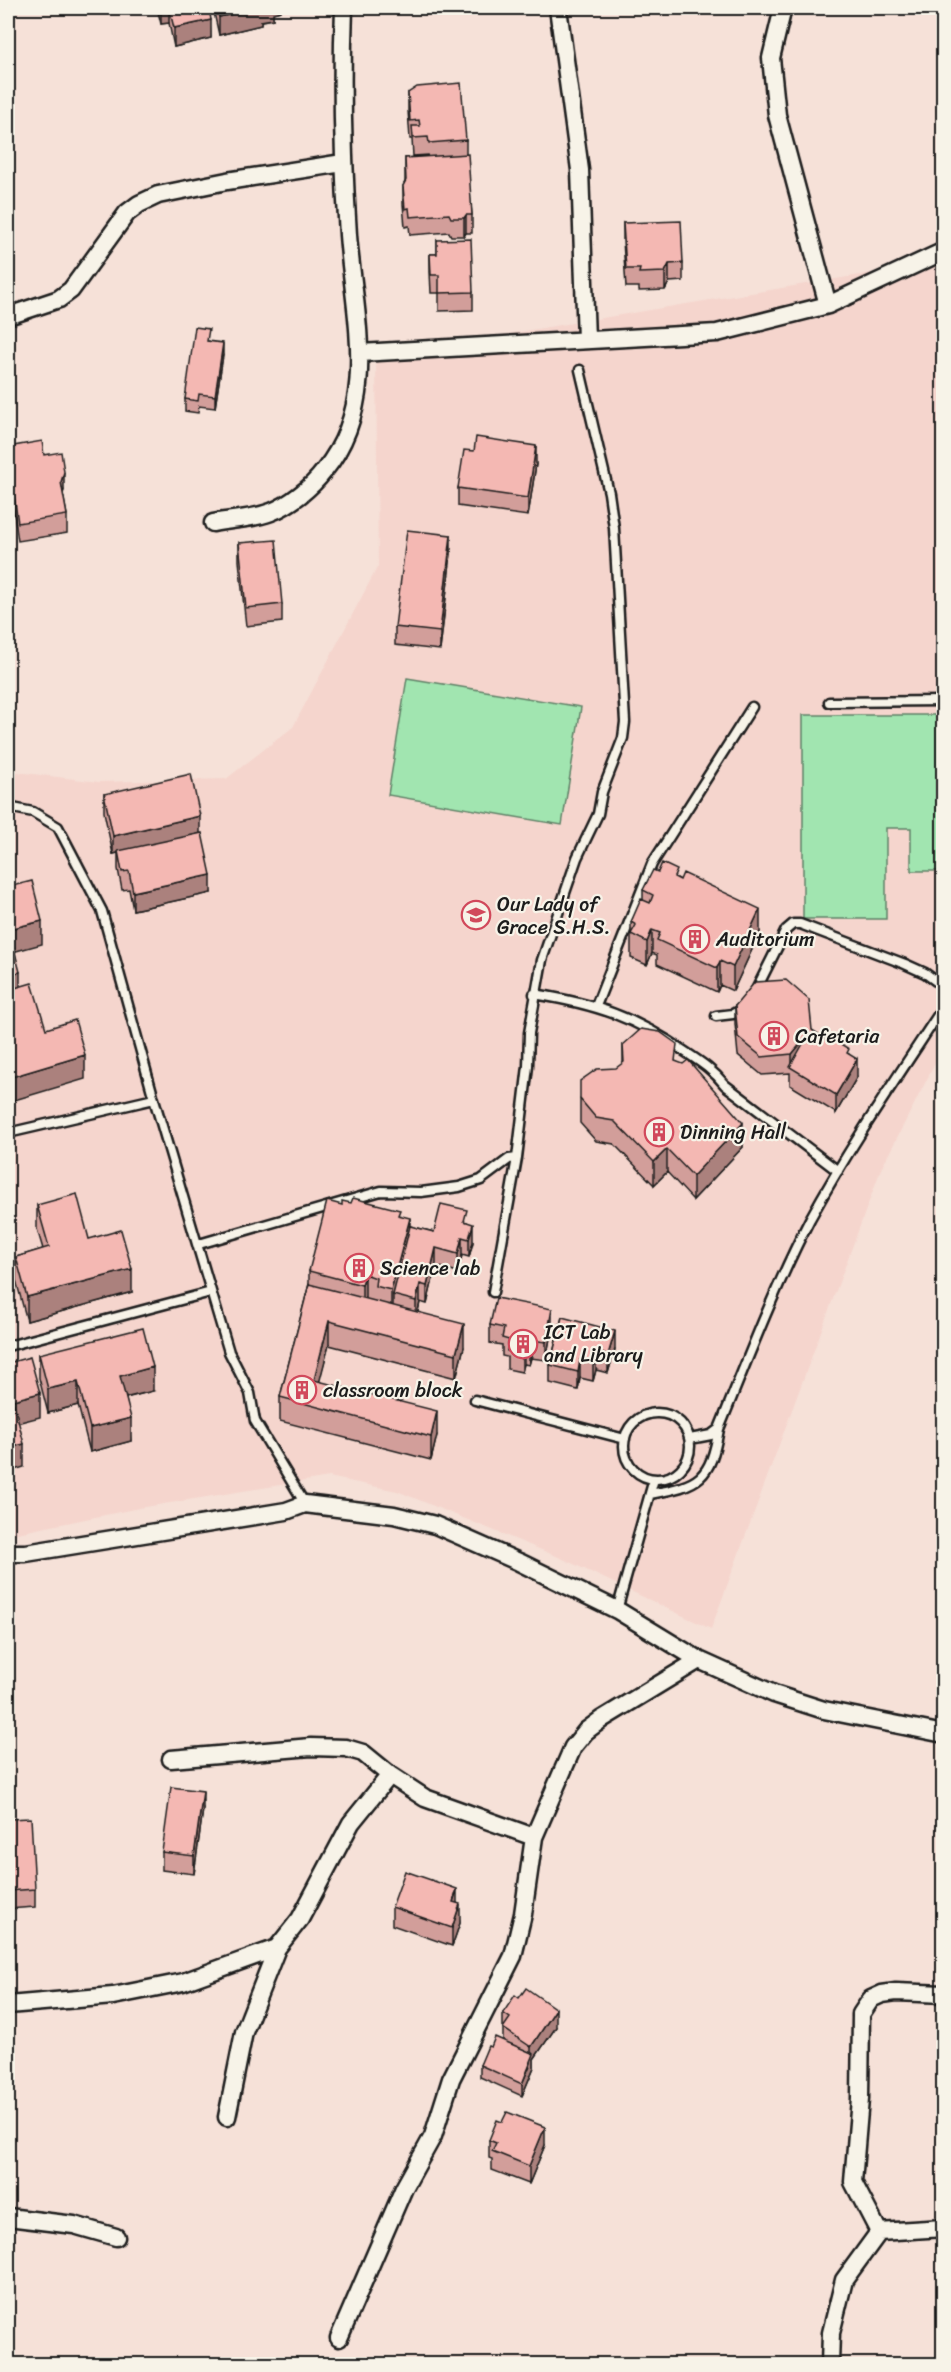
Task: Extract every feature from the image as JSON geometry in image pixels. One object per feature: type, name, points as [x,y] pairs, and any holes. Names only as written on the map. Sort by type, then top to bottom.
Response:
[{"type":"street","points":[[213,523],[272,512],[311,487],[334,460],[351,428],[358,396],[360,353],[351,280],[343,163],[344,8]]},
{"type":"street","points":[[558,8],[580,170],[586,339]]},
{"type":"street","points":[[783,8],[771,58],[777,115],[828,305]]},
{"type":"street","points":[[8,316],[59,299],[71,290],[127,213],[158,195],[227,181],[343,163]]},
{"type":"street","points":[[360,353],[717,333],[828,305],[944,251]]},
{"type":"street","points":[[8,1553],[26,1553],[276,1513],[305,1504],[394,1515],[435,1525],[519,1562],[616,1610],[699,1660],[774,1694],[824,1710],[944,1734]]},
{"type":"street","points":[[339,2338],[404,2188],[433,2136],[451,2079],[513,1956],[524,1914],[534,1837],[573,1747],[586,1731],[602,1719],[699,1660]]},
{"type":"street","points":[[171,1759],[311,1747],[346,1748],[363,1754],[425,1798],[534,1837]]},
{"type":"street","points":[[226,2116],[244,2032],[277,1948],[300,1919],[351,1823],[390,1775]]},
{"type":"street","points":[[8,2005],[113,1996],[183,1982],[277,1948]]},
{"type":"street","points":[[879,2232],[853,2182],[860,2099],[861,2014],[871,1999],[882,1994],[896,1992],[944,1994]]},
{"type":"street","points":[[8,2217],[74,2224],[116,2237]]},
{"type":"street","points":[[879,2232],[944,2228]]},
{"type":"street","points":[[830,2364],[831,2333],[844,2280],[879,2232]]},
{"type":"lane","points":[[493,1292],[517,1158],[534,994],[542,960],[559,908],[577,858],[598,814],[602,792],[623,738],[625,722],[614,528],[609,493],[580,370]]},
{"type":"lane","points":[[830,702],[944,701]]},
{"type":"lane","points":[[596,1006],[652,864],[752,707]]},
{"type":"lane","points":[[8,807],[33,812],[58,828],[102,911],[154,1099],[199,1244],[229,1352],[250,1393],[255,1421],[305,1504]]},
{"type":"lane","points":[[716,1016],[733,1014],[744,1008],[754,995],[786,930],[793,924],[808,926],[905,964],[925,973],[944,987]]},
{"type":"lane","points":[[534,994],[596,1006],[646,1026],[715,1072],[725,1085],[838,1171]]},
{"type":"lane","points":[[650,1494],[682,1488],[704,1475],[712,1461],[720,1429],[785,1271],[838,1171],[944,1006]]},
{"type":"lane","points":[[8,1133],[154,1099]]},
{"type":"lane","points":[[199,1244],[381,1191],[421,1192],[459,1187],[481,1180],[509,1159],[517,1158]]},
{"type":"lane","points":[[8,1346],[211,1292]]},
{"type":"lane","points":[[475,1400],[625,1439]]},
{"type":"lane","points":[[656,1413],[667,1414],[676,1419],[684,1426],[690,1439],[688,1458],[683,1467],[664,1479],[643,1476],[634,1470],[625,1450],[625,1439],[636,1420],[656,1413]]},
{"type":"lane","points":[[690,1439],[711,1435],[720,1429]]},
{"type":"lane","points":[[616,1610],[654,1479]]},
{"type":"shaded area","name":"Our Lady of Grace S.H.S.","points":[[943,257],[943,1048],[881,1169],[711,1629],[561,1558],[397,1491],[329,1477],[139,1508],[8,1535],[8,771],[99,782],[226,779],[293,727],[378,566],[376,356],[931,263]]},
{"type":"green space","points":[[407,678],[581,707],[562,825],[388,795]]},
{"type":"green space","points":[[803,715],[943,715],[943,871],[911,871],[911,828],[886,828],[886,919],[803,919]]},
{"type":"building","points":[[169,8],[209,8],[211,20],[174,28]]},
{"type":"building","points":[[217,8],[259,8],[219,17]]},
{"type":"building","points":[[461,83],[466,140],[429,143],[428,137],[413,138],[412,126],[420,126],[419,120],[410,121],[408,93],[417,87]]},
{"type":"building","points":[[468,154],[472,215],[466,215],[464,218],[451,218],[449,214],[410,217],[409,208],[405,209],[403,186],[406,180],[405,158]]},
{"type":"building","points":[[681,221],[683,263],[669,264],[665,272],[639,273],[640,269],[626,269],[623,223]]},
{"type":"building","points":[[471,239],[473,292],[439,293],[439,275],[431,275],[430,254],[437,254],[437,240]]},
{"type":"building","points":[[195,327],[209,329],[207,341],[223,343],[215,396],[199,394],[198,401],[185,399]]},
{"type":"building","points":[[476,437],[536,446],[528,498],[458,488],[464,450],[474,451]]},
{"type":"building","points":[[42,441],[44,455],[61,452],[64,472],[61,482],[67,515],[18,523],[8,447]]},
{"type":"building","points":[[407,530],[451,535],[440,632],[395,627]]},
{"type":"building","points":[[276,540],[282,604],[246,608],[239,543]]},
{"type":"building","points":[[191,774],[200,816],[113,836],[104,794]]},
{"type":"building","points":[[202,833],[211,875],[133,892],[129,871],[122,872],[118,851]]},
{"type":"building","name":"Auditorium","points":[[662,863],[677,870],[674,877],[680,880],[683,873],[760,909],[733,967],[720,961],[717,968],[657,940],[660,933],[652,930],[647,942],[631,934],[636,925],[631,922],[641,899],[650,903],[653,895],[643,890],[653,870],[658,872]]},
{"type":"building","points":[[32,881],[42,921],[9,929],[20,972],[8,975],[8,887]]},
{"type":"building","points":[[786,980],[809,1000],[812,1030],[827,1040],[829,1037],[849,1049],[847,1053],[857,1059],[836,1095],[790,1067],[808,1035],[792,1054],[762,1057],[738,1037],[735,1006],[755,982]]},
{"type":"building","points":[[32,983],[46,1029],[75,1020],[85,1055],[8,1078],[8,990]]},
{"type":"building","name":"Dinning Hall","points":[[641,1029],[660,1032],[677,1044],[675,1061],[683,1064],[688,1060],[743,1123],[693,1176],[667,1149],[654,1162],[614,1121],[596,1118],[580,1099],[580,1081],[597,1069],[616,1068],[624,1062],[623,1045]]},
{"type":"building","points":[[77,1194],[89,1239],[121,1230],[132,1269],[27,1297],[16,1257],[49,1247],[37,1205]]},
{"type":"building","name":"Science lab","points":[[353,1198],[400,1210],[398,1215],[410,1218],[391,1290],[375,1286],[376,1278],[365,1274],[362,1285],[309,1271],[327,1201],[342,1205],[342,1201],[351,1203]]},
{"type":"building","points":[[441,1204],[467,1210],[464,1221],[473,1224],[469,1239],[462,1237],[458,1254],[436,1248],[427,1286],[420,1284],[416,1301],[393,1295],[410,1226],[434,1232]]},
{"type":"building","points":[[309,1284],[464,1324],[456,1354],[329,1321],[314,1380],[437,1411],[431,1437],[280,1397]]},
{"type":"building","points":[[496,1298],[552,1309],[546,1342],[531,1340],[529,1347],[524,1346],[522,1354],[507,1351],[509,1340],[502,1338],[504,1328],[490,1325]]},
{"type":"building","points":[[562,1317],[615,1331],[608,1355],[596,1352],[593,1363],[580,1360],[578,1372],[550,1365]]},
{"type":"building","points":[[143,1328],[153,1367],[120,1376],[131,1418],[90,1428],[78,1382],[48,1389],[39,1354]]},
{"type":"building","points":[[30,1357],[40,1393],[13,1400],[24,1444],[8,1448],[8,1363]]},
{"type":"building","points":[[171,1787],[203,1791],[194,1856],[162,1852]]},
{"type":"building","points":[[31,1818],[35,1889],[8,1891],[8,1819]]},
{"type":"building","points":[[405,1871],[457,1889],[453,1902],[460,1904],[452,1928],[392,1907]]},
{"type":"building","points":[[526,1988],[556,2009],[531,2047],[503,2028],[510,2018],[503,2013],[515,1995],[519,1998]]},
{"type":"building","points":[[495,2037],[534,2054],[522,2084],[480,2065],[488,2046],[491,2047]]},
{"type":"building","points":[[507,2112],[545,2127],[529,2166],[492,2151],[496,2143],[489,2140],[497,2120],[502,2122]]},
{"type":"place","name":"Our Lady of Grace S.H.S.","points":[[476,915]]},
{"type":"place","name":"Auditorium","points":[[695,939]]},
{"type":"place","name":"Cafetaria","points":[[774,1036]]},
{"type":"place","name":"Dinning Hall","points":[[659,1132]]},
{"type":"place","name":"Science lab","points":[[359,1268]]},
{"type":"place","name":"ICT Lab and Library","points":[[523,1344]]},
{"type":"place","name":"classroom block","points":[[302,1390]]}]
